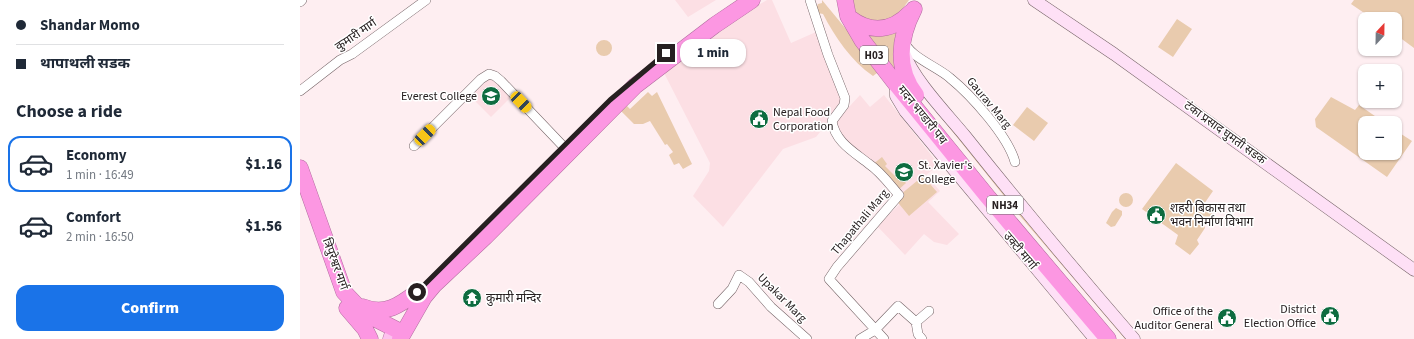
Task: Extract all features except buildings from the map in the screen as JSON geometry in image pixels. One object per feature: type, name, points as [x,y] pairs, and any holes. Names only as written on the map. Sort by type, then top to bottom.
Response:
[{"type":"highway","points":[[348,303],[367,309],[385,311],[397,307],[421,295],[563,146],[610,100],[654,61],[740,0]]},
{"type":"highway","points":[[398,336],[410,301],[434,285],[455,266],[636,86],[715,25],[752,0]]},
{"type":"highway","points":[[844,6],[865,27],[884,29],[899,23],[918,3]]},
{"type":"highway","name":"मदन भण्डारी पथ","points":[[918,3],[902,38],[901,64],[905,78],[914,92],[1050,260],[1119,339]]},
{"type":"highway","name":"मदन भण्डारी पथ","points":[[844,6],[862,40],[900,88],[987,196],[1108,339]]},
{"type":"highway","name":"त्रिपुरेश्वर मार्ग","points":[[300,168],[339,282],[348,303]]},
{"type":"highway","name":"त्रिपुरेश्वर मार्ग","points":[[300,189],[336,292],[348,303],[359,317],[398,336]]},
{"type":"highway","points":[[348,303],[370,339]]},
{"type":"street","name":"कुमारी मार्ग","points":[[300,91],[340,60],[352,54],[426,0]]},
{"type":"street","name":"Thapathali Marg","points":[[810,0],[828,55],[845,98],[844,105],[832,121],[833,130],[854,155],[870,164],[899,195],[837,267],[829,279],[875,330]]},
{"type":"street","name":"टंका प्रसाद घुमती सडक","points":[[1034,0],[1121,58],[1414,270]]},
{"type":"street","points":[[902,38],[906,59],[928,90],[1014,197],[1134,339]]},
{"type":"street","name":"Gaurav Marg","points":[[902,38],[905,46],[913,54],[937,67],[966,92],[1007,142],[1016,162]]},
{"type":"street","points":[[414,146],[481,79],[489,74],[495,76],[501,81],[563,146]]},
{"type":"street","name":"उक्टी मार्गा","points":[[900,88],[896,96],[905,111],[1095,339]]},
{"type":"street","name":"Upakar Marg","points":[[718,304],[732,289],[740,275],[771,307],[807,339]]},
{"type":"street","points":[[860,339],[875,330],[898,306],[916,322],[918,334],[922,339]]},
{"type":"street","points":[[916,322],[929,311]]},
{"type":"street","points":[[875,330],[884,339]]},
{"type":"shaded area","points":[[675,0],[716,0],[688,17]]},
{"type":"shaded area","name":"Nepal Food Corporation","points":[[767,0],[772,0],[791,43],[816,32],[845,101],[816,137],[783,149],[723,227],[693,196],[709,171],[710,163],[663,71],[732,21]]},
{"type":"shaded area","points":[[822,0],[874,63],[877,73],[873,76],[865,70],[844,48],[823,14],[818,13],[816,8],[818,4],[822,3]]},
{"type":"shaded area","points":[[849,0],[909,0],[898,15],[879,24],[856,14]]},
{"type":"shaded area","points":[[1354,0],[1414,0],[1414,48],[1402,39],[1402,12],[1363,12],[1351,4]]},
{"type":"shaded area","points":[[1177,19],[1192,29],[1173,57],[1158,47]]},
{"type":"shaded area","points":[[900,27],[899,75],[866,36],[885,35]]},
{"type":"shaded area","points":[[604,40],[611,45],[612,48],[607,55],[604,56],[597,51],[596,48],[601,41]]},
{"type":"shaded area","name":"Everest College","points":[[491,77],[511,97],[491,117],[470,96]]},
{"type":"shaded area","points":[[919,85],[1128,339],[1125,339],[1020,216],[924,96]]},
{"type":"shaded area","points":[[648,92],[652,96],[657,92],[692,164],[683,169],[679,163],[674,165],[669,155],[673,152],[667,144],[665,145],[650,121],[643,124],[634,124],[621,111],[627,106],[630,109]]},
{"type":"shaded area","name":"St. Xavier's College","points":[[860,95],[870,107],[884,95],[939,165],[926,175],[940,191],[928,202],[959,234],[947,245],[934,242],[924,234],[905,255],[877,226],[901,203],[874,169],[854,155],[836,129],[837,120]]},
{"type":"shaded area","points":[[1331,97],[1355,110],[1358,106],[1358,108],[1363,108],[1375,116],[1358,116],[1358,157],[1316,127],[1315,119]]},
{"type":"shaded area","points":[[1027,107],[1048,123],[1034,141],[1013,125]]},
{"type":"shaded area","points":[[1402,135],[1412,141],[1402,155]]},
{"type":"shaded area","points":[[882,157],[887,164],[885,166],[894,175],[897,173],[906,183],[895,193],[872,165]]},
{"type":"shaded area","points":[[1363,160],[1399,160],[1387,177]]},
{"type":"shaded area","points":[[1176,163],[1213,191],[1204,204],[1212,213],[1197,240],[1199,244],[1190,255],[1175,244],[1178,235],[1142,209]]},
{"type":"shaded area","points":[[923,176],[937,192],[909,216],[895,199]]},
{"type":"shaded area","points":[[1123,193],[1129,193],[1133,197],[1133,203],[1129,207],[1123,207],[1119,203],[1119,197]]},
{"type":"shaded area","points":[[1116,208],[1122,211],[1122,215],[1115,226],[1111,227],[1106,223]]},
{"type":"place","name":"Everest College","points":[[491,96]]},
{"type":"place","name":"Nepal Food Corporation","points":[[759,119]]},
{"type":"place","name":"St. Xavier's College","points":[[904,172]]},
{"type":"place","name":"शहरी बिकास तथा भवन निर्माण विभाग","points":[[1156,215]]},
{"type":"place","name":"कुमारी मन्दिर","points":[[472,298]]},
{"type":"place","name":"District Election Office","points":[[1330,316]]},
{"type":"place","name":"Office of the Auditor General","points":[[1227,318]]},
{"type":"route","points":[[417,292],[590,119],[654,61],[666,53]]}]
